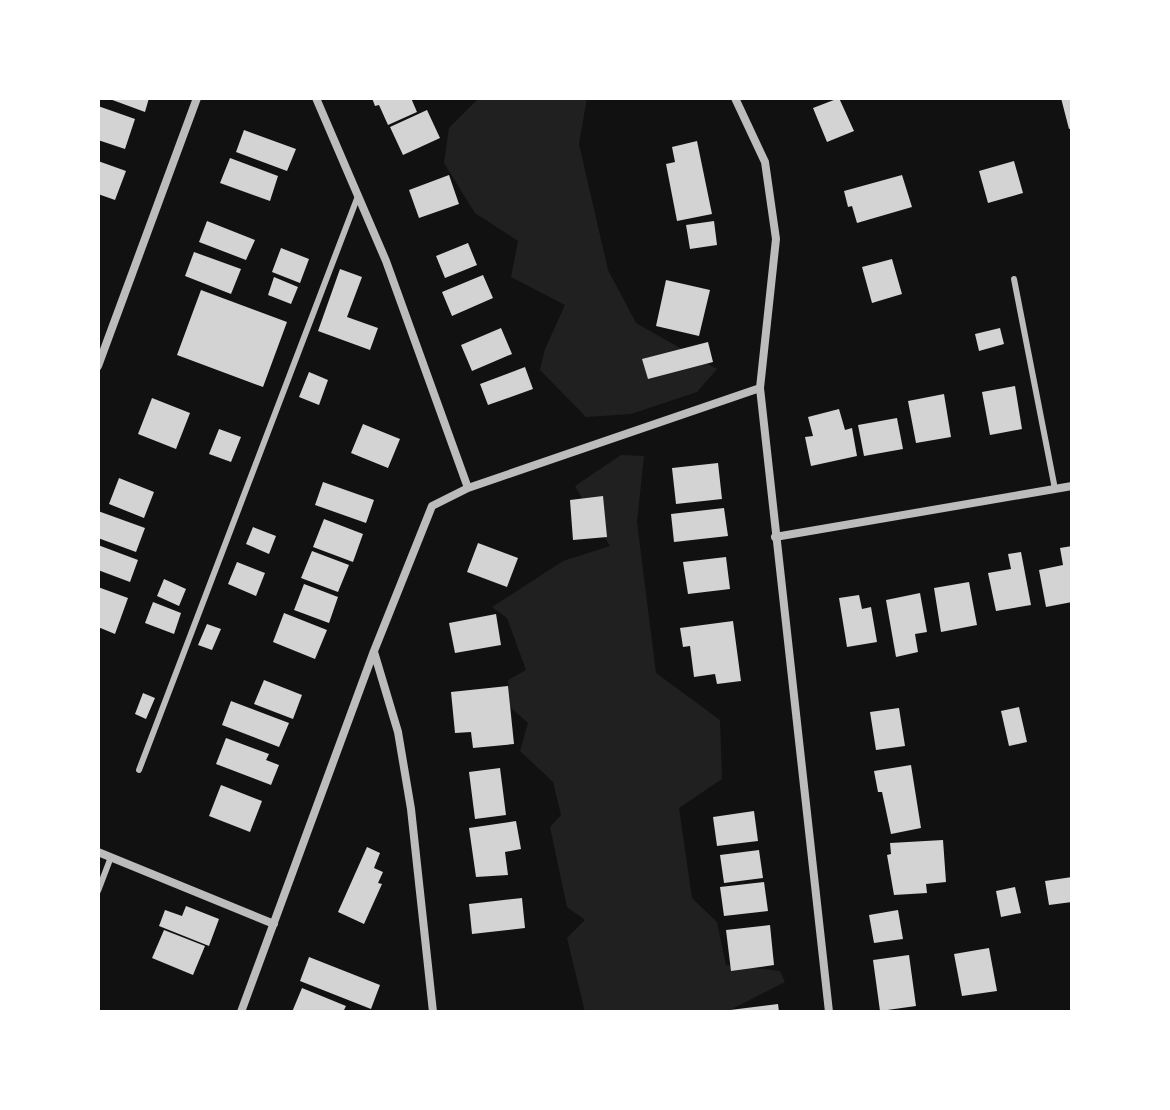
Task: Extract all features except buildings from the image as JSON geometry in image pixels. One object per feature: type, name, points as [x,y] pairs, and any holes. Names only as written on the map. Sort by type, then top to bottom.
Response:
[{"type":"street","points":[[98,366],[197,98]]},
{"type":"street","points":[[316,98],[386,261],[468,488]]},
{"type":"street","points":[[735,98],[765,162],[776,239],[760,388],[829,1012]]},
{"type":"street","points":[[241,1012],[374,651],[432,506],[468,488],[760,388]]},
{"type":"street","points":[[775,537],[1072,486]]},
{"type":"street","points":[[374,651],[398,732],[411,809],[433,1012]]},
{"type":"street","points":[[98,852],[274,924]]},
{"type":"lane","points":[[139,770],[358,196]]},
{"type":"lane","points":[[1014,279],[1055,489]]},
{"type":"lane","points":[[98,891],[111,857]]},
{"type":"shaded area","points":[[479,98],[587,98],[579,144],[608,270],[636,323],[717,369],[697,392],[631,414],[586,417],[540,370],[545,349],[565,305],[511,277],[518,241],[475,213],[444,163],[449,128]]},
{"type":"shaded area","points":[[621,455],[644,456],[637,522],[656,673],[720,720],[722,779],[679,808],[692,898],[717,922],[726,965],[780,971],[785,982],[726,1012],[585,1012],[567,938],[585,920],[567,907],[550,827],[561,815],[553,782],[520,751],[528,723],[510,707],[508,680],[526,670],[507,618],[492,607],[563,561],[610,546],[575,486]]}]
